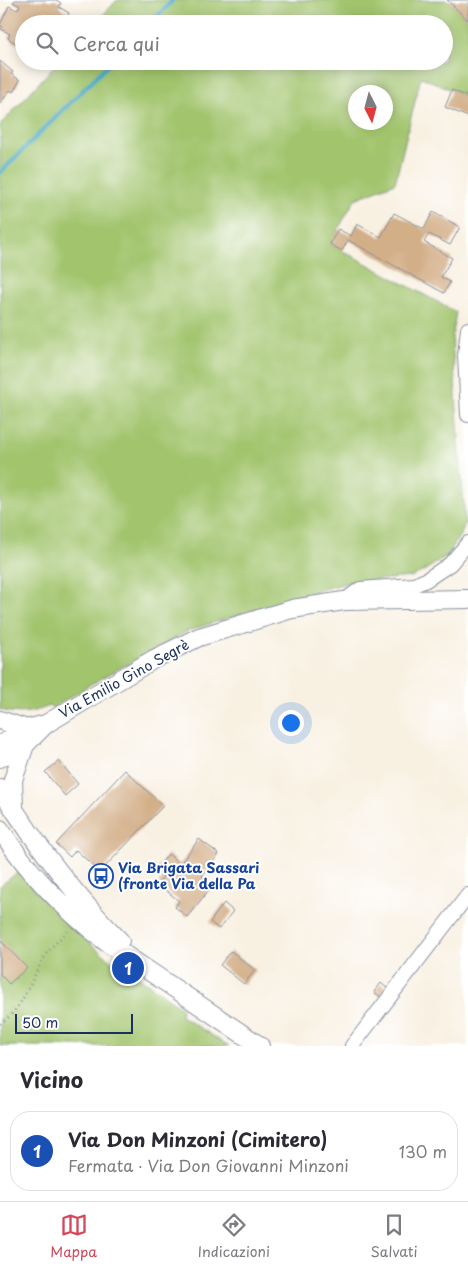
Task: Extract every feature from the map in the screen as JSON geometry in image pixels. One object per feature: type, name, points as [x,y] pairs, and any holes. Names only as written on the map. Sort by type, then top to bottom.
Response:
[{"type":"street","points":[[468,329],[465,355],[468,415]]},
{"type":"street","points":[[344,601],[360,589],[414,585],[426,580],[450,564],[468,543]]},
{"type":"street","name":"Via Emilio Gino Segrè","points":[[26,737],[154,660],[199,637],[292,609],[344,601],[468,599]]},
{"type":"street","points":[[0,720],[26,737]]},
{"type":"street","points":[[0,745],[26,737]]},
{"type":"street","points":[[0,758],[26,737]]},
{"type":"street","points":[[7,810],[13,780],[26,737]]},
{"type":"street","points":[[0,788],[7,810],[27,849],[26,864]]},
{"type":"street","points":[[7,810],[55,869],[78,913]]},
{"type":"street","points":[[0,828],[26,864],[78,913],[146,969],[260,1046]]},
{"type":"street","points":[[352,1046],[468,895]]},
{"type":"path","points":[[0,1024],[6,1020],[22,998],[47,953],[78,913]]},
{"type":"green space","points":[[117,0],[447,0],[468,20],[468,97],[421,77],[395,183],[355,199],[330,244],[456,312],[452,339],[465,522],[462,532],[447,556],[411,577],[347,583],[296,596],[188,631],[91,684],[53,708],[50,706],[31,712],[19,713],[0,710],[0,125],[51,70],[453,70],[453,15],[103,15]]},
{"type":"green space","points":[[19,871],[42,899],[94,947],[122,969],[125,967],[182,1008],[181,1016],[229,1046],[0,1046],[0,886]]},
{"type":"building","points":[[15,0],[56,0],[61,3],[59,7],[69,13],[68,15],[15,15],[15,43],[8,38],[10,34],[1,29],[3,27],[0,25],[9,6],[17,10],[20,6],[13,2]]},
{"type":"building","points":[[447,0],[468,0],[468,20]]},
{"type":"building","points":[[0,61],[13,72],[11,74],[20,80],[13,92],[10,90],[0,104]]},
{"type":"building","points":[[452,90],[468,97],[468,117],[445,107]]},
{"type":"building","points":[[433,212],[460,227],[450,245],[429,234],[424,242],[452,258],[441,277],[450,282],[444,293],[348,240],[342,251],[330,244],[338,229],[351,236],[357,224],[381,237],[394,213],[424,229]]},
{"type":"building","points":[[59,761],[78,784],[65,796],[45,772]]},
{"type":"building","points":[[125,770],[163,806],[100,872],[76,850],[70,857],[56,844]]},
{"type":"building","points":[[199,839],[219,854],[202,876],[213,885],[187,917],[175,907],[179,901],[158,884],[163,877],[155,871],[168,854],[180,864]]},
{"type":"building","points":[[224,903],[233,911],[219,929],[210,922]]},
{"type":"building","points":[[0,940],[27,968],[9,984],[0,974]]},
{"type":"building","points":[[231,951],[255,970],[244,984],[220,965]]},
{"type":"building","points":[[381,983],[388,989],[382,998],[374,992]]},
{"type":"waterway","points":[[159,15],[173,0]]},
{"type":"waterway","points":[[0,173],[103,70]]},
{"type":"place","name":"Via Brigata Sassari (fronte Via della Pa","points":[[101,876]]},
{"type":"place","name":"Via Don Minzoni (Cimitero)","points":[[128,968]]}]
